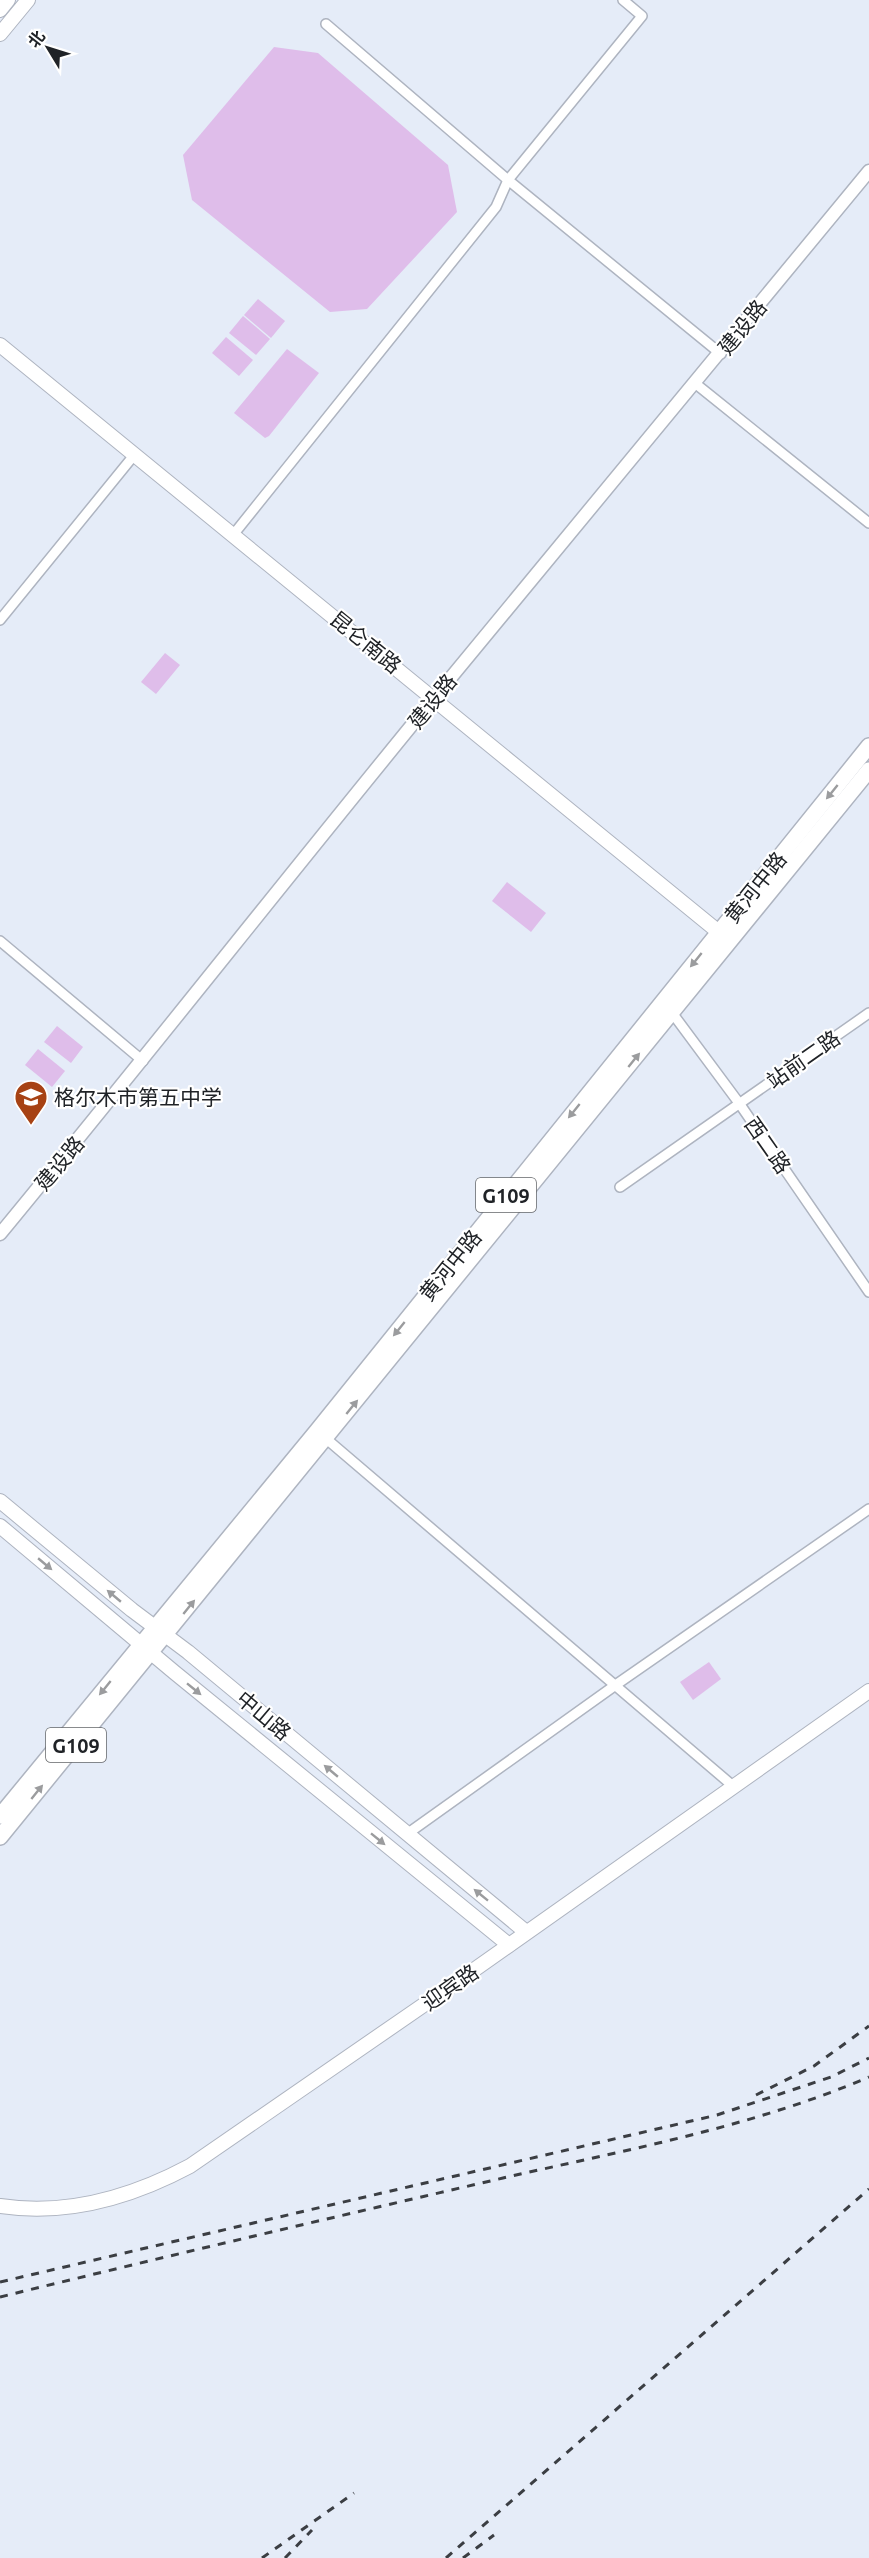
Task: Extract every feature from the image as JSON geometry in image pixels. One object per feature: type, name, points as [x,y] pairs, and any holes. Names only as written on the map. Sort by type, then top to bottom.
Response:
[{"type":"highway","name":"黄河中路","points":[[724,937],[869,746]]},
{"type":"highway","name":"黄河中路","points":[[146,1647],[321,1435],[724,937],[869,770]]},
{"type":"highway","name":"G109","points":[[0,1816],[146,1647]]},
{"type":"highway","name":"G109","points":[[0,1837],[146,1647]]},
{"type":"main road","points":[[0,10],[8,0]]},
{"type":"main road","points":[[0,34],[28,0]]},
{"type":"main road","name":"昆仑南路","points":[[0,345],[724,937]]},
{"type":"main road","name":"中山路","points":[[0,1501],[526,1932]]},
{"type":"main road","name":"中山路","points":[[0,1526],[509,1945]]},
{"type":"main road","name":"迎宾路","points":[[0,2206],[43,2208],[102,2201],[164,2180],[217,2149],[869,1691]]},
{"type":"street","points":[[233,535],[496,207],[508,180],[642,16],[623,0]]},
{"type":"street","points":[[326,24],[508,180],[721,354]]},
{"type":"street","name":"建设路","points":[[0,1234],[143,1061],[434,698],[721,354],[869,171]]},
{"type":"street","points":[[696,384],[869,523]]},
{"type":"street","points":[[0,620],[135,454]]},
{"type":"street","points":[[0,941],[143,1061]]},
{"type":"street","name":"西二路","points":[[667,1007],[739,1104],[869,1292]]},
{"type":"street","name":"站前二路","points":[[620,1187],[869,1013]]},
{"type":"street","points":[[321,1435],[617,1684],[733,1786]]},
{"type":"street","points":[[407,1834],[617,1684],[869,1509]]},
{"type":"shaded area","points":[[274,47],[318,53],[448,165],[457,212],[367,309],[330,312],[192,200],[183,155]]},
{"type":"shaded area","points":[[258,299],[285,321],[271,338],[244,315]]},
{"type":"shaded area","points":[[243,316],[270,339],[256,355],[229,333]]},
{"type":"shaded area","points":[[226,337],[253,360],[239,376],[212,353]]},
{"type":"shaded area","points":[[287,349],[319,373],[265,438],[234,413]]},
{"type":"shaded area","points":[[165,653],[180,665],[156,694],[141,682]]},
{"type":"shaded area","points":[[507,882],[546,913],[531,932],[492,901]]},
{"type":"shaded area","points":[[57,1026],[83,1047],[71,1063],[44,1042]]},
{"type":"shaded area","points":[[38,1049],[65,1071],[52,1087],[25,1065]]},
{"type":"shaded area","points":[[709,1662],[721,1679],[693,1700],[680,1682]]},
{"type":"railway","points":[[756,2095],[814,2066],[869,2026]]},
{"type":"railway","points":[[0,2282],[717,2115],[831,2077],[869,2058]]},
{"type":"railway","points":[[0,2297],[688,2136],[780,2110],[869,2077]]},
{"type":"railway","points":[[446,2558],[869,2189]]},
{"type":"railway","points":[[262,2558],[354,2493]]},
{"type":"railway","points":[[285,2558],[312,2530]]},
{"type":"railway","points":[[463,2558],[494,2535]]},
{"type":"place","name":"格尔木市第五中学","points":[[31,1126]]}]
